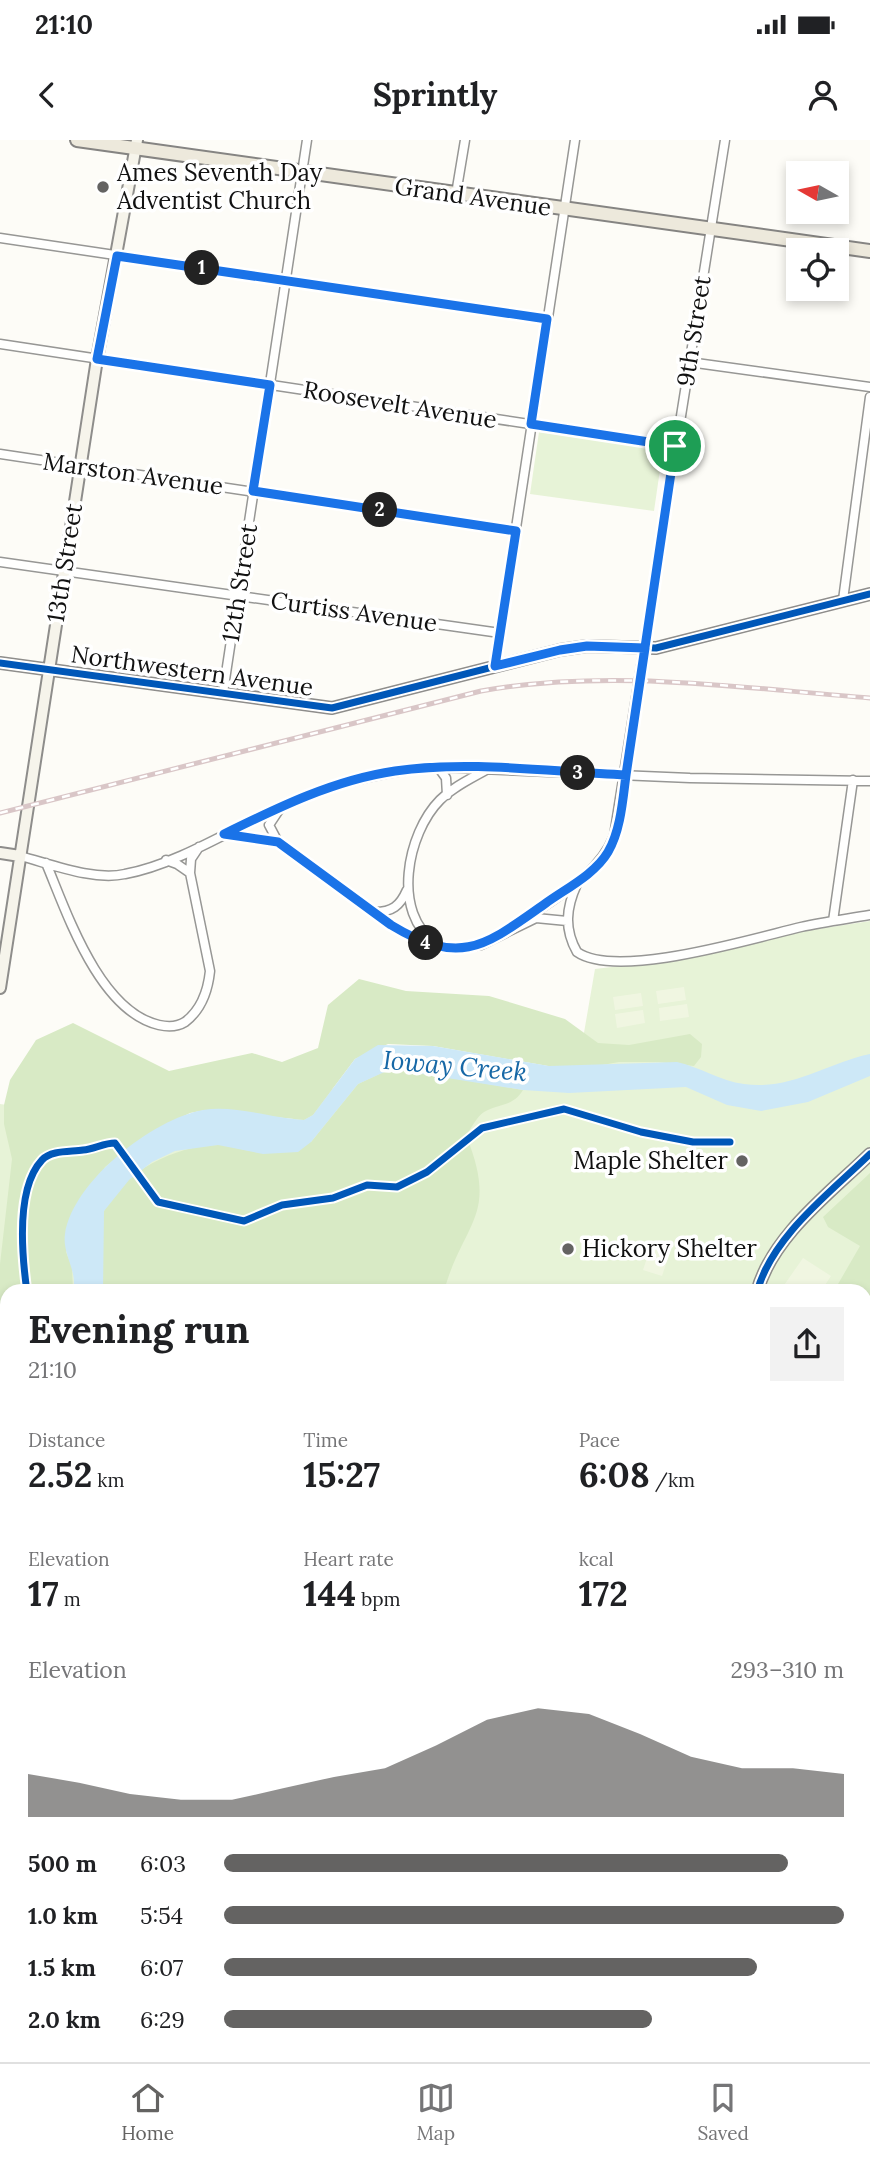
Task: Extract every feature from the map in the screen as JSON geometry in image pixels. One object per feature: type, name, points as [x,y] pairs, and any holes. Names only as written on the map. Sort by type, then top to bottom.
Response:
[{"type":"main road","name":"Grand Avenue","points":[[77,140],[136,144],[302,174],[870,251]]},
{"type":"main road","name":"13th Street","points":[[1,980],[97,359],[136,144]]},
{"type":"main road","name":"Northwestern Avenue","points":[[0,663],[332,708],[574,648],[645,648],[870,594]]},
{"type":"main road","points":[[0,853],[20,856]]},
{"type":"main road","points":[[760,1284],[768,1264],[789,1236],[870,1154]]},
{"type":"street","name":"12th Street","points":[[223,693],[307,140]]},
{"type":"street","points":[[456,194],[465,140]]},
{"type":"street","points":[[495,666],[575,140]]},
{"type":"street","name":"9th Street","points":[[516,926],[578,882],[608,852],[614,836],[626,775],[724,140]]},
{"type":"street","points":[[0,238],[547,319]]},
{"type":"street","name":"Roosevelt Avenue","points":[[0,344],[675,446]]},
{"type":"street","points":[[689,362],[870,387]]},
{"type":"street","points":[[843,600],[870,397]]},
{"type":"street","name":"Marston Avenue","points":[[0,454],[516,531]]},
{"type":"street","name":"Curtiss Avenue","points":[[0,562],[500,633]]},
{"type":"street","points":[[20,856],[115,875],[166,860],[283,805],[361,778],[438,767],[626,775],[870,780]]},
{"type":"street","points":[[438,767],[448,783],[447,795]]},
{"type":"street","points":[[374,912],[394,909],[401,903],[408,888],[417,841],[426,820],[447,795],[488,769]]},
{"type":"street","points":[[834,921],[853,780]]},
{"type":"street","points":[[283,805],[268,825],[278,842],[410,936],[441,947],[481,945],[536,918],[567,921],[577,952],[596,961],[687,954],[870,915]]},
{"type":"street","points":[[224,834],[278,842]]},
{"type":"street","points":[[46,863],[91,964],[133,1011],[163,1026],[180,1025],[187,1020],[209,986],[209,960],[190,873],[191,859],[200,845]]},
{"type":"street","points":[[166,860],[190,873]]},
{"type":"street","name":"9th Street","points":[[567,921],[578,882]]},
{"type":"street","points":[[408,888],[411,911],[419,927],[441,947]]},
{"type":"green space","points":[[539,432],[663,449],[654,511],[530,494]]},
{"type":"green space","points":[[870,921],[870,1284],[0,1284],[0,1104],[267,1142],[355,1071],[576,1079],[595,969],[687,958],[805,931]]},
{"type":"green space","points":[[359,979],[406,991],[489,996],[565,1019],[598,1043],[629,1045],[690,1034],[702,1044],[701,1057],[694,1066],[659,1062],[619,1062],[591,1067],[548,1066],[433,1046],[388,1044],[355,1059],[313,1115],[304,1120],[206,1110],[190,1113],[142,1138],[105,1167],[66,1252],[72,1267],[73,1284],[0,1284],[12,1159],[4,1124],[4,1105],[10,1080],[36,1040],[73,1023],[169,1071],[252,1053],[282,1062],[318,1048],[328,1005]]},
{"type":"green space","points":[[684,987],[686,1000],[658,1004],[656,991]]},
{"type":"green space","points":[[641,993],[643,1006],[615,1010],[613,997]]},
{"type":"green space","points":[[687,1004],[689,1017],[660,1021],[659,1008]]},
{"type":"green space","points":[[643,1010],[645,1023],[617,1028],[615,1014]]},
{"type":"green space","points":[[392,1068],[523,1090],[510,1102],[481,1114],[466,1135],[475,1162],[479,1202],[446,1284],[103,1284],[100,1239],[104,1211],[112,1197],[138,1172],[170,1155],[204,1146],[224,1145],[259,1151],[311,1142],[358,1084]]},
{"type":"green space","points":[[870,1173],[870,1284],[838,1284],[860,1246],[828,1227],[823,1217]]},
{"type":"green space","points":[[651,1246],[670,1252],[662,1276],[643,1270]]},
{"type":"green space","points":[[803,1258],[831,1276],[826,1284],[785,1284]]},
{"type":"water","name":"Ioway Creek","points":[[378,1045],[433,1046],[549,1066],[677,1062],[735,1082],[761,1085],[793,1080],[870,1054],[870,1076],[808,1102],[761,1111],[727,1105],[686,1087],[569,1093],[523,1090],[391,1069],[358,1084],[311,1142],[298,1152],[263,1154],[218,1145],[175,1151],[152,1162],[129,1180],[104,1211],[103,1284],[74,1284],[65,1241],[71,1214],[99,1174],[139,1139],[183,1116],[203,1110],[241,1110],[304,1120],[313,1115],[355,1059]]},
{"type":"railway","points":[[0,813],[481,691],[529,684],[626,680],[675,682],[870,698]]},
{"type":"cycle path","points":[[0,663],[332,708],[560,650],[587,646],[656,648],[870,594]]},
{"type":"cycle path","points":[[26,1284],[22,1242],[24,1205],[33,1173],[42,1160],[56,1153],[115,1143],[158,1202],[244,1221],[282,1205],[333,1198],[367,1185],[397,1187],[427,1172],[482,1128],[564,1109],[641,1132],[693,1142],[730,1142]]},
{"type":"cycle path","points":[[760,1284],[775,1252],[789,1234],[870,1154]]},
{"type":"place","name":"Ames Seventh Day Adventist Church","points":[[103,187]]},
{"type":"place","name":"Maple Shelter","points":[[742,1161]]},
{"type":"place","name":"Hickory Shelter","points":[[568,1249]]},
{"type":"route","points":[[675,446],[531,424],[547,319],[117,256],[97,359],[270,385],[253,491],[516,531],[495,666],[587,646],[645,648],[626,775],[488,769],[454,766],[393,771],[329,787],[283,805],[224,834],[252,836],[278,842],[391,925],[430,945],[441,947],[481,945],[501,936],[578,882],[608,852],[622,801],[627,768],[675,446]]}]
